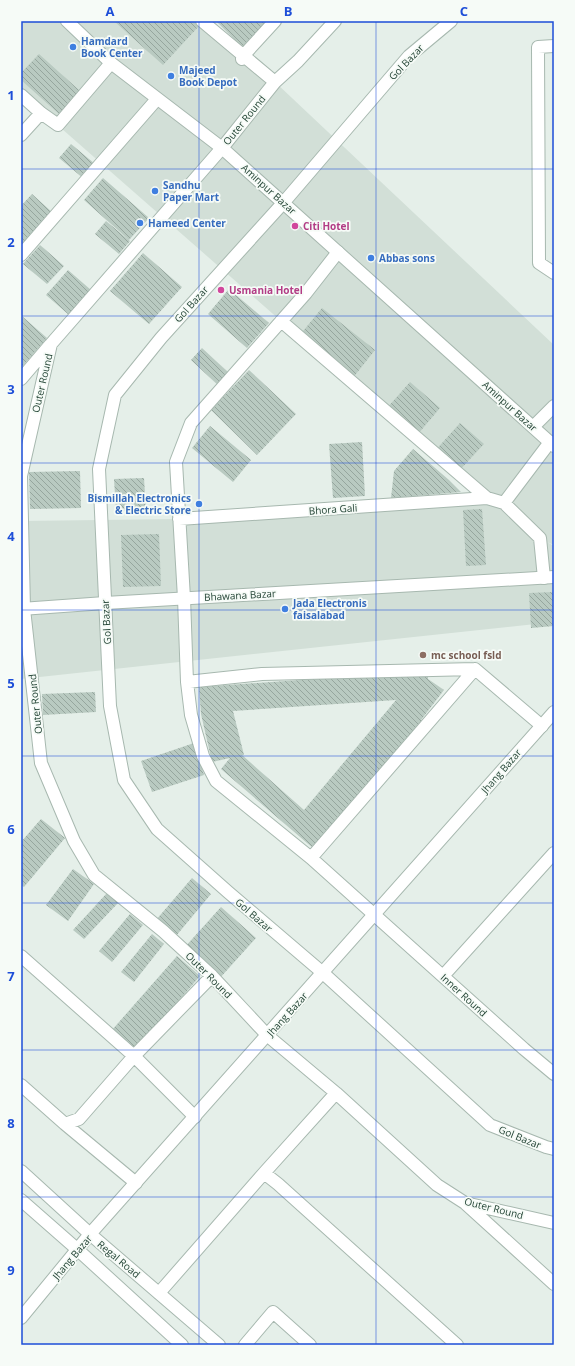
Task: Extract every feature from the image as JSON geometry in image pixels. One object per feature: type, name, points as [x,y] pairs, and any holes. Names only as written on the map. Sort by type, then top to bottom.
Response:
[{"type":"street","name":"Aminpur Bazar","points":[[67,21],[111,63],[222,148],[284,202],[338,252],[534,426],[552,444]]},
{"type":"street","points":[[202,21],[243,58],[275,82]]},
{"type":"street","points":[[243,58],[275,21]]},
{"type":"street","name":"Outer Round","points":[[335,21],[298,61],[275,82],[222,148],[51,344],[21,476],[24,639],[41,763],[74,841],[94,875],[163,931],[212,976],[268,1036],[336,1093],[437,1185],[465,1203],[554,1223]]},
{"type":"street","name":"Gol Bazar","points":[[451,21],[409,56],[284,202],[160,338],[115,395],[99,469],[110,706],[124,780],[157,829],[323,973],[490,1125],[554,1149]]},
{"type":"street","points":[[554,46],[538,47],[539,263],[554,273]]},
{"type":"street","points":[[21,95],[41,113],[58,125],[111,63]]},
{"type":"street","points":[[21,255],[157,99]]},
{"type":"street","points":[[21,135],[41,113]]},
{"type":"street","name":"Inner Round","points":[[338,252],[306,293],[191,423],[176,462],[187,682],[191,715],[203,756],[216,781],[311,858],[554,1074]]},
{"type":"street","points":[[281,321],[487,498],[504,503],[540,538],[549,578]]},
{"type":"street","points":[[21,379],[51,344]]},
{"type":"street","points":[[534,426],[554,406]]},
{"type":"street","points":[[504,503],[552,444]]},
{"type":"street","name":"Bhora Gali","points":[[179,519],[487,498]]},
{"type":"street","name":"Bhawana Bazar","points":[[23,609],[184,598],[549,578]]},
{"type":"street","points":[[311,858],[475,669]]},
{"type":"street","points":[[187,682],[262,674],[475,669],[542,726]]},
{"type":"street","name":"Jhang Bazar","points":[[21,1318],[90,1234],[268,1036],[554,712]]},
{"type":"street","points":[[443,976],[554,853]]},
{"type":"street","points":[[21,956],[134,1056],[196,1117]]},
{"type":"street","points":[[65,1124],[79,1119],[134,1056],[212,976]]},
{"type":"street","points":[[21,1085],[136,1183]]},
{"type":"street","points":[[159,1293],[336,1093]]},
{"type":"street","name":"Regal Road","points":[[21,1171],[90,1234],[219,1345]]},
{"type":"street","points":[[264,1173],[457,1345]]},
{"type":"street","name":"Regal Road","points":[[21,1200],[182,1345]]},
{"type":"street","points":[[465,1203],[554,1284]]},
{"type":"street","points":[[245,1345],[273,1312],[310,1345]]},
{"type":"shaded area","points":[[21,21],[209,21],[554,345],[554,545],[547,542],[554,546],[554,622],[21,679],[21,521],[179,519],[487,498],[509,515],[503,503],[281,321],[21,93]]},
{"type":"building","points":[[114,21],[194,21],[199,26],[163,65]]},
{"type":"building","points":[[216,21],[263,21],[267,26],[244,49]]},
{"type":"building","points":[[39,54],[80,91],[59,114],[21,80],[21,73]]},
{"type":"building","points":[[71,144],[95,164],[83,178],[59,158]]},
{"type":"building","points":[[103,178],[149,218],[129,240],[84,200]]},
{"type":"building","points":[[32,194],[53,213],[21,246],[21,206]]},
{"type":"building","points":[[106,221],[130,241],[119,254],[95,234]]},
{"type":"building","points":[[40,245],[64,266],[47,284],[23,264]]},
{"type":"building","points":[[143,253],[182,287],[149,324],[110,291]]},
{"type":"building","points":[[68,270],[91,290],[69,315],[46,295]]},
{"type":"building","points":[[229,289],[269,323],[247,348],[208,314]]},
{"type":"building","points":[[322,308],[375,350],[352,379],[299,336]]},
{"type":"building","points":[[23,317],[47,338],[21,368],[21,320]]},
{"type":"building","points":[[202,348],[230,374],[219,386],[191,360]]},
{"type":"building","points":[[249,370],[296,414],[257,455],[211,410]]},
{"type":"building","points":[[410,382],[440,408],[418,434],[387,408]]},
{"type":"building","points":[[460,423],[484,444],[457,473],[434,452]]},
{"type":"building","points":[[210,426],[251,460],[233,482],[192,448]]},
{"type":"building","points":[[362,442],[365,496],[333,498],[329,444]]},
{"type":"building","points":[[413,449],[461,492],[391,498],[394,471]]},
{"type":"building","points":[[80,471],[81,508],[30,509],[29,472]]},
{"type":"building","points":[[144,478],[146,510],[116,511],[114,479]]},
{"type":"building","points":[[482,509],[486,565],[466,566],[463,510]]},
{"type":"building","points":[[159,534],[161,586],[123,587],[121,535]]},
{"type":"building","points":[[554,592],[554,626],[531,628],[529,593]]},
{"type":"building","points":[[428,671],[428,679],[444,690],[421,720],[422,721],[314,849],[221,769],[230,758],[212,762],[201,714],[199,687]],"holes":[[[396,700],[304,810],[242,755],[244,755],[233,711]]]},
{"type":"building","points":[[95,692],[96,712],[43,715],[42,694]]},
{"type":"building","points":[[194,743],[204,775],[152,792],[141,761]]},
{"type":"building","points":[[41,819],[65,838],[24,887],[21,885],[21,842]]},
{"type":"building","points":[[73,869],[94,884],[68,921],[46,905]]},
{"type":"building","points":[[192,878],[211,894],[176,936],[156,920]]},
{"type":"building","points":[[107,893],[118,903],[84,939],[73,930]]},
{"type":"building","points":[[221,907],[256,938],[219,979],[184,948]]},
{"type":"building","points":[[130,914],[143,925],[112,962],[99,951]]},
{"type":"building","points":[[152,934],[164,944],[134,982],[121,972]]},
{"type":"building","points":[[177,956],[200,976],[136,1050],[112,1030]]},
{"type":"place","name":"Hamdard Book Center","points":[[73,47]]},
{"type":"place","name":"Majeed Book Depot","points":[[171,76]]},
{"type":"place","name":"Sandhu Paper Mart","points":[[155,191]]},
{"type":"place","name":"Hameed Center","points":[[140,223]]},
{"type":"place","name":"Citi Hotel","points":[[295,226]]},
{"type":"place","name":"Abbas sons","points":[[371,258]]},
{"type":"place","name":"Usmania Hotel","points":[[221,290]]},
{"type":"place","name":"Bismillah Electronics & Electric Store","points":[[199,504]]},
{"type":"place","name":"Jada Electronis faisalabad","points":[[285,609]]},
{"type":"place","name":"mc school fsld","points":[[423,655]]}]
